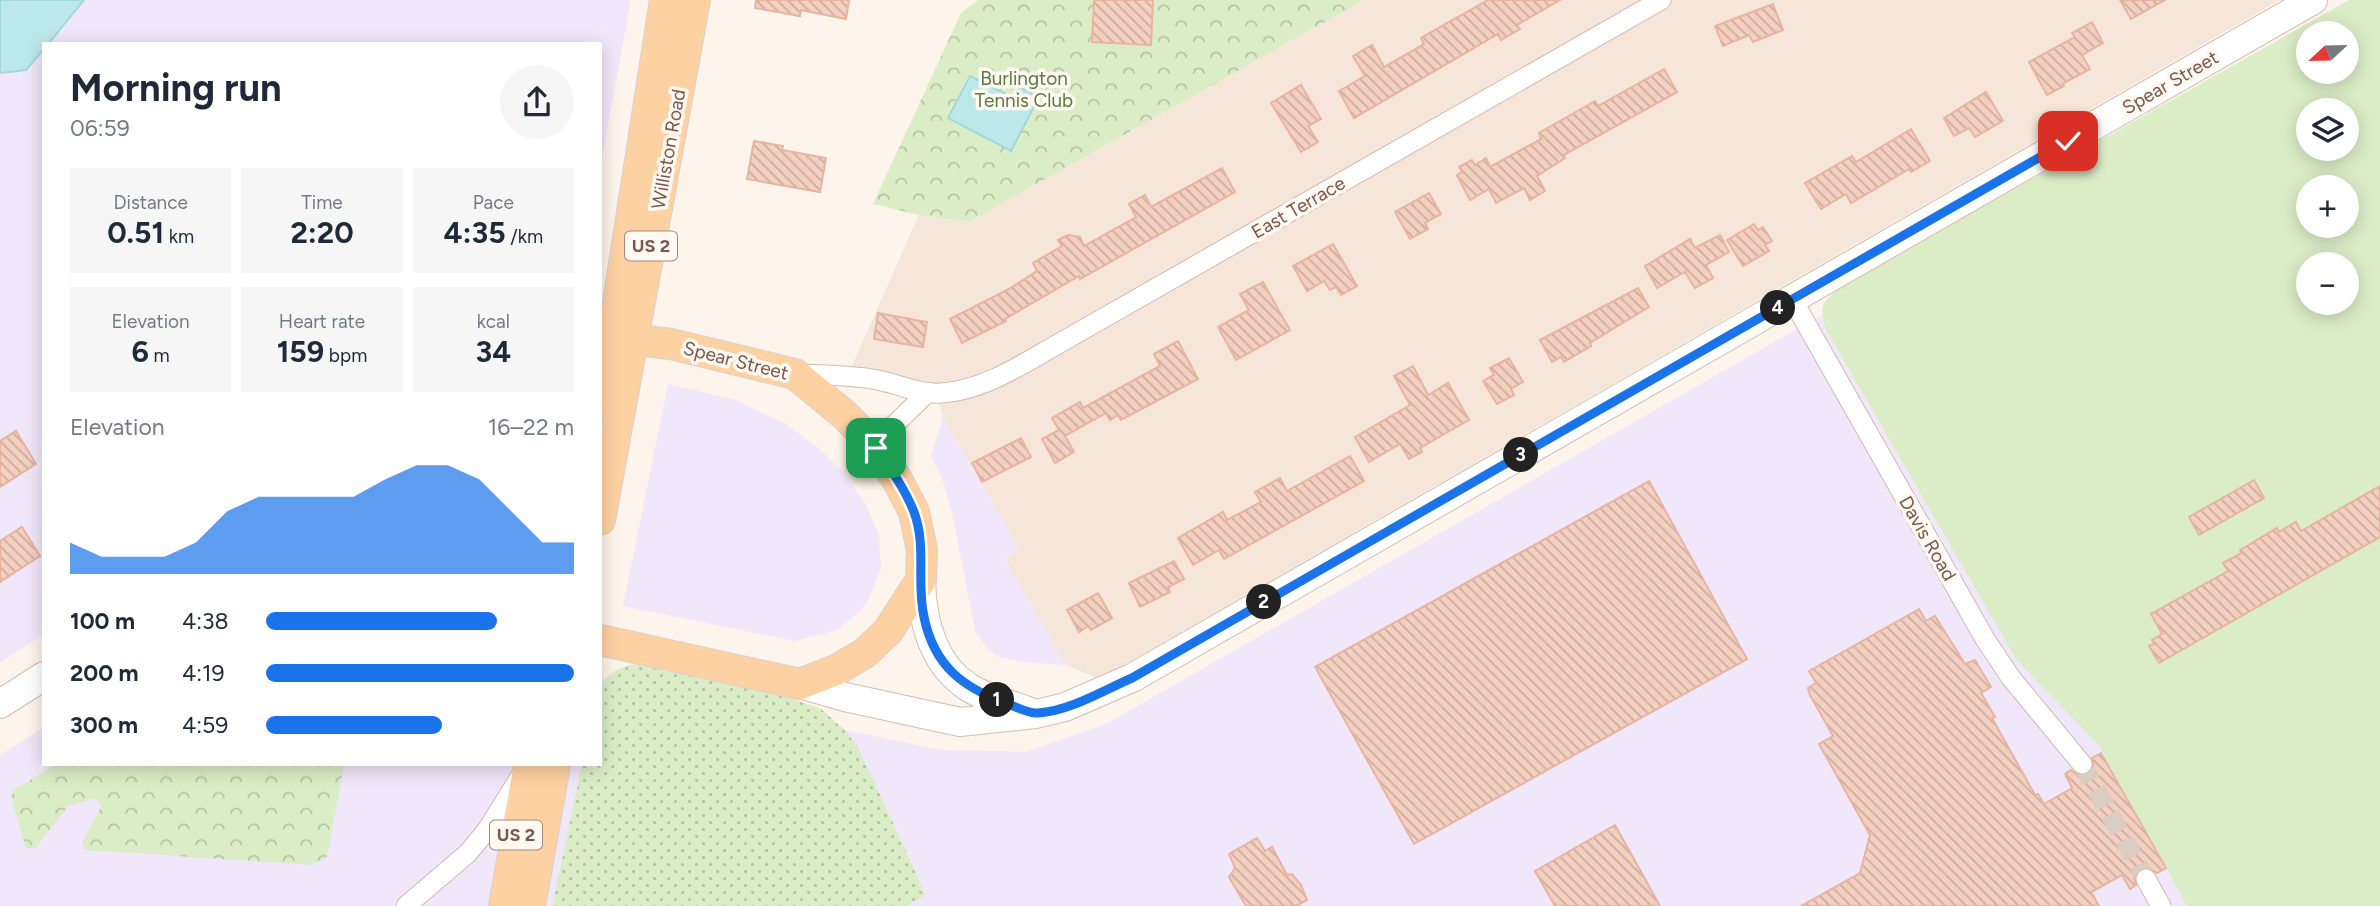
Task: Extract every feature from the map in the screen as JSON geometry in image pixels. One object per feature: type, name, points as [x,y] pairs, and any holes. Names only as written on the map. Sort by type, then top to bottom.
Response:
[{"type":"main road","name":"Williston Road","points":[[616,338],[632,210],[665,0]]},
{"type":"main road","name":"Williston Road","points":[[616,338],[695,0]]},
{"type":"main road","name":"Spear Street","points":[[602,640],[960,722],[1036,714],[1065,707],[1132,678],[2313,0]]},
{"type":"main road","points":[[602,266],[632,210]]},
{"type":"main road","name":"Spear Street","points":[[616,338],[671,344],[795,374],[847,417],[876,448],[914,512],[922,550],[924,617],[944,664],[968,686],[1036,714]]},
{"type":"main road","name":"US 2","points":[[602,394],[616,338]]},
{"type":"main road","name":"US 2","points":[[602,497],[616,338]]},
{"type":"main road","points":[[800,684],[836,670],[865,653],[888,631],[921,580]]},
{"type":"main road","points":[[0,704],[42,677]]},
{"type":"main road","name":"US 2","points":[[504,906],[528,766]]},
{"type":"main road","name":"US 2","points":[[530,906],[555,766]]},
{"type":"street","name":"East Terrace","points":[[795,374],[873,379],[928,393],[974,386],[1032,358],[1661,0]]},
{"type":"street","name":"Davis Road","points":[[1792,299],[1985,639],[2011,678],[2082,764]]},
{"type":"street","points":[[876,448],[892,427],[928,393]]},
{"type":"street","points":[[406,906],[468,853],[487,830],[527,766]]},
{"type":"street","points":[[2146,879],[2161,906]]},
{"type":"shaded area","points":[[0,0],[631,0],[602,157],[602,42],[42,42],[42,635],[0,663]]},
{"type":"shaded area","points":[[1364,0],[2280,0],[1099,679],[1066,665],[1004,558],[1019,549],[943,417],[933,385],[851,368],[919,215],[969,222]]},
{"type":"shaded area","points":[[2380,0],[2380,906],[0,906],[0,755],[42,728],[42,766],[602,766],[602,678],[940,750],[1026,752],[1106,724],[2296,44],[2296,84],[2359,84],[2359,21]]},
{"type":"shaded area","points":[[668,384],[736,400],[786,424],[820,449],[841,470],[865,503],[879,534],[881,568],[869,599],[860,611],[837,630],[795,641],[623,606]]},
{"type":"shaded area","points":[[943,417],[1019,549],[1004,558],[1066,665],[1021,662],[999,657],[988,649],[975,631],[952,512],[942,478],[931,456]]},
{"type":"green space","name":"Burlington Tennis Club","points":[[978,0],[1364,0],[969,222],[919,215],[873,204],[961,13]]},
{"type":"green space","points":[[2349,0],[2380,0],[2380,906],[2187,906],[2100,747],[2016,659],[1825,328],[1823,308],[1830,296],[1842,286],[2296,30],[2296,84],[2359,84],[2359,21],[2312,21]]},
{"type":"green space","points":[[634,664],[790,698],[821,709],[844,729],[859,749],[926,895],[906,906],[552,906],[582,766],[602,766],[602,685],[615,671]]},
{"type":"green space","points":[[53,766],[344,766],[327,857],[311,865],[85,850],[82,843],[101,807],[95,798],[68,806],[36,848],[26,848],[11,797],[15,789]]},
{"type":"water","points":[[0,0],[84,0],[50,42],[42,42],[42,51],[26,70],[0,73]]},
{"type":"water","points":[[970,76],[1014,98],[1020,87],[1039,97],[1011,151],[948,118]]},
{"type":"building","points":[[756,0],[849,0],[846,19],[801,10],[800,16],[755,8]]},
{"type":"building","name":"Burlington Tennis Club","points":[[1094,0],[1153,0],[1151,45],[1092,42]]},
{"type":"building","points":[[1488,0],[1560,0],[1517,25],[1520,29],[1501,40],[1498,34],[1354,118],[1339,91],[1365,76],[1353,56],[1372,45],[1384,67],[1424,44],[1421,38]]},
{"type":"building","points":[[2120,0],[2165,0],[2131,19]]},
{"type":"building","points":[[1773,4],[1783,30],[1753,42],[1749,35],[1723,46],[1715,26]]},
{"type":"building","points":[[2092,22],[2103,43],[2082,55],[2090,69],[2047,95],[2029,62],[2075,37],[2072,33]]},
{"type":"building","points":[[1664,69],[1677,92],[1564,155],[1565,158],[1537,176],[1545,191],[1530,200],[1524,188],[1496,203],[1489,189],[1470,200],[1457,175],[1462,172],[1459,167],[1472,160],[1475,165],[1486,158],[1490,167],[1541,139],[1539,133],[1595,101],[1598,106]]},
{"type":"building","points":[[1301,85],[1321,119],[1308,126],[1318,142],[1301,152],[1271,103]]},
{"type":"building","points":[[1986,92],[2003,121],[1975,137],[1969,128],[1954,136],[1944,118]]},
{"type":"building","points":[[1911,129],[1930,161],[1911,172],[1909,169],[1851,203],[1846,194],[1821,209],[1805,183],[1852,156],[1856,162]]},
{"type":"building","points":[[754,141],[783,146],[782,150],[826,158],[820,192],[747,179]]},
{"type":"building","points":[[1222,168],[1235,192],[962,343],[950,319],[1009,289],[1037,271],[1033,263],[1062,246],[1058,240],[1068,235],[1080,237],[1084,246],[1136,217],[1129,204],[1145,195],[1151,207]]},
{"type":"building","points":[[1429,193],[1441,214],[1425,223],[1428,229],[1410,239],[1395,212]]},
{"type":"building","points":[[1754,224],[1758,230],[1763,227],[1772,241],[1765,245],[1769,251],[1743,266],[1727,240]]},
{"type":"building","points":[[1720,235],[1729,252],[1706,265],[1713,278],[1695,288],[1685,272],[1657,288],[1645,266],[1690,239],[1695,248]]},
{"type":"building","points":[[1333,244],[1357,286],[1341,295],[1336,287],[1330,290],[1324,281],[1307,291],[1293,266]]},
{"type":"building","points":[[1263,282],[1290,330],[1236,360],[1218,327],[1249,310],[1240,294]]},
{"type":"building","points":[[1638,288],[1649,307],[1564,362],[1561,357],[1552,362],[1540,340]]},
{"type":"building","points":[[878,313],[927,322],[923,347],[874,339]]},
{"type":"building","points":[[1178,341],[1198,379],[1121,420],[1118,415],[1110,420],[1106,413],[1065,436],[1074,452],[1055,463],[1042,439],[1059,430],[1052,418],[1080,402],[1083,408],[1160,366],[1154,354]]},
{"type":"building","points":[[1509,358],[1523,382],[1511,389],[1514,395],[1497,404],[1483,381],[1494,375],[1490,368]]},
{"type":"building","points":[[1413,366],[1428,395],[1448,383],[1469,420],[1420,448],[1422,452],[1409,459],[1400,444],[1369,462],[1355,437],[1410,405],[1394,376]]},
{"type":"building","points":[[16,431],[36,464],[0,487],[0,441]]},
{"type":"building","points":[[1021,438],[1031,457],[982,482],[972,463]]},
{"type":"building","points":[[1350,456],[1364,481],[1224,559],[1219,550],[1193,565],[1178,538],[1223,512],[1227,520],[1261,502],[1255,492],[1280,478],[1287,491]]},
{"type":"building","points":[[2254,480],[2264,498],[2199,535],[2189,517]]},
{"type":"building","points":[[1649,481],[1747,659],[1414,844],[1315,667]]},
{"type":"building","points":[[2380,486],[2380,537],[2159,663],[2149,646],[2154,644],[2152,640],[2162,634],[2151,614],[2228,571],[2223,563],[2277,528],[2279,532],[2296,522],[2301,531]]},
{"type":"building","points":[[22,527],[40,556],[0,582],[0,541]]},
{"type":"building","points":[[1174,561],[1184,579],[1168,587],[1170,592],[1140,607],[1129,583]]},
{"type":"building","points":[[1098,593],[1112,618],[1091,630],[1088,626],[1079,632],[1067,610]]},
{"type":"building","points":[[1919,609],[1926,621],[1935,616],[1965,664],[1975,660],[1991,687],[1981,693],[1995,717],[1992,718],[2035,795],[2038,794],[2044,804],[2072,788],[2065,774],[2071,770],[2078,776],[2089,774],[2094,768],[2092,758],[2101,753],[2166,868],[2157,873],[2147,867],[2139,869],[2134,878],[2136,885],[2130,889],[2122,875],[2091,892],[2099,906],[1801,906],[1860,873],[1870,835],[1819,744],[1833,736],[1810,695],[1808,688],[1816,683],[1809,671]]},
{"type":"building","points":[[1615,825],[1660,906],[1555,906],[1535,871]]},
{"type":"building","points":[[1257,838],[1265,851],[1272,847],[1287,875],[1292,874],[1301,885],[1307,900],[1296,906],[1246,906],[1229,877],[1235,868],[1229,854]]},
{"type":"tunnel","points":[[2082,764],[2146,879]]},
{"type":"route","points":[[876,448],[914,512],[922,550],[921,600],[924,617],[935,649],[944,664],[968,686],[1036,714],[1065,707],[1132,678],[2068,141]]}]
